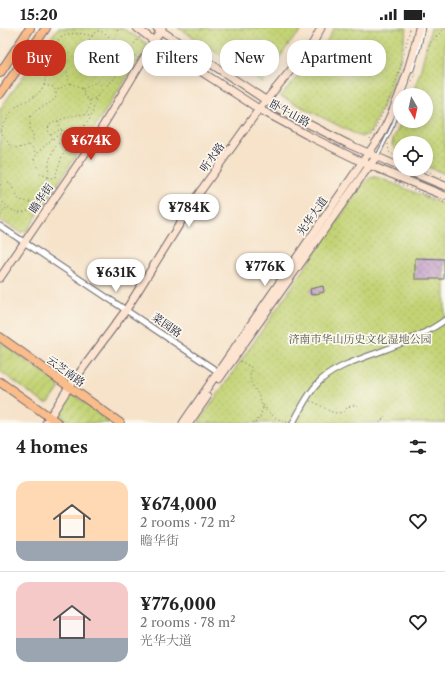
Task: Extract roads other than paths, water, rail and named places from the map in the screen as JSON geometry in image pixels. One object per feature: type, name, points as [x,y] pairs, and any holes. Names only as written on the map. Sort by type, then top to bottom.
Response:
[{"type":"main road","points":[[0,73],[30,28]]},
{"type":"main road","points":[[0,94],[46,28]]},
{"type":"main road","name":"听水路","points":[[48,420],[69,387],[126,310],[197,196],[259,109],[313,44],[321,28]]},
{"type":"main road","name":"光华大道","points":[[189,423],[381,135],[402,89],[419,28]]},
{"type":"main road","points":[[160,29],[266,101],[311,126],[368,154],[393,164]]},
{"type":"main road","name":"瞻华街","points":[[154,40],[160,29]]},
{"type":"main road","name":"卧牛山路","points":[[141,30],[154,40]]},
{"type":"main road","name":"瞻华街","points":[[0,278],[95,139],[142,60]]},
{"type":"main road","name":"卧牛山路","points":[[209,76],[259,109],[307,135],[362,162],[445,196]]},
{"type":"main road","name":"光华大道","points":[[183,423],[221,373],[376,157]]},
{"type":"main road","points":[[421,176],[445,186]]},
{"type":"main road","name":"云芝南路","points":[[0,337],[120,423]]},
{"type":"main road","points":[[0,382],[48,420],[58,423]]},
{"type":"street","name":"菜园路","points":[[0,226],[221,373]]},
{"type":"street","points":[[292,423],[305,401],[321,380],[330,372],[404,342],[445,320]]},
{"type":"lane","points":[[405,88],[419,48],[422,28]]},
{"type":"lane","points":[[376,157],[393,124]]},
{"type":"park label","name":"济南市华山历史文化湿地公园","points":[[360,339]]}]
